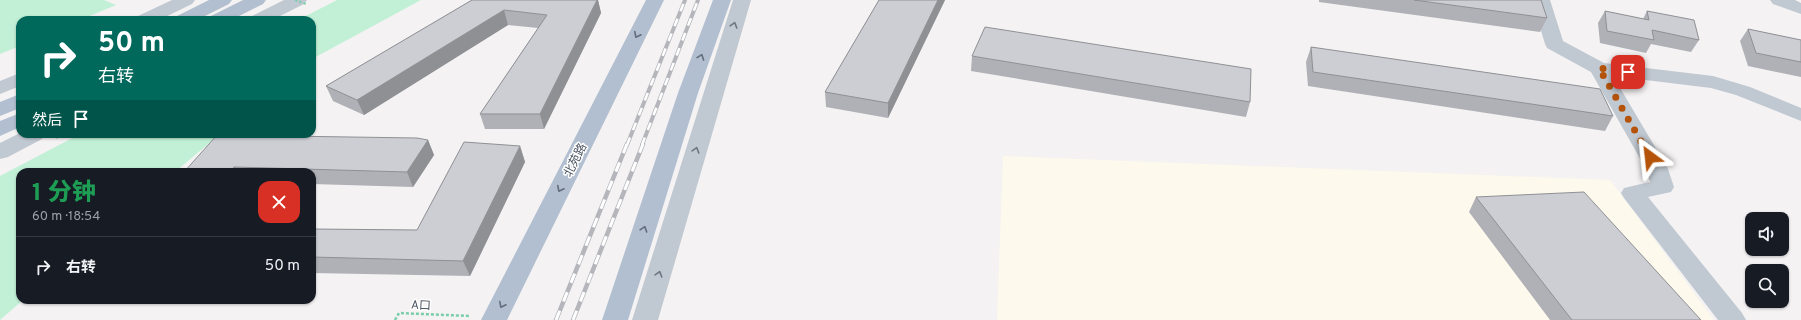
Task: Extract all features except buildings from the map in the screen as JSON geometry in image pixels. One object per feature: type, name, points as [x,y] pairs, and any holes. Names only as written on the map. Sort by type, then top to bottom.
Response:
[{"type":"main road","points":[[191,16],[223,0]]},
{"type":"main road","points":[[225,16],[257,0]]},
{"type":"main road","name":"北苑路","points":[[494,320],[655,0]]},
{"type":"main road","points":[[615,320],[688,93],[722,0]]},
{"type":"main road","points":[[0,110],[16,102]]},
{"type":"main road","points":[[0,129],[16,121]]},
{"type":"street","points":[[152,16],[186,0]]},
{"type":"street","points":[[645,320],[742,0]]},
{"type":"street","points":[[1541,0],[1554,44],[1599,68],[1713,82],[1797,107]]},
{"type":"street","points":[[1779,0],[1801,9]]},
{"type":"street","points":[[267,16],[299,1]]},
{"type":"street","points":[[1599,68],[1657,169],[1663,187],[1632,193],[1733,320]]},
{"type":"street","points":[[0,88],[16,81]]},
{"type":"street","points":[[0,152],[26,138]]},
{"type":"path","name":"A口","points":[[395,320],[399,313],[450,316]]},
{"type":"shaded area","points":[[1003,156],[1610,180],[1714,320],[997,320]]},
{"type":"green space","points":[[0,0],[104,0],[116,5],[90,16],[16,16],[16,48],[0,54]]},
{"type":"green space","points":[[337,0],[421,0],[316,57],[316,16],[306,16]]},
{"type":"green space","points":[[72,138],[215,138],[180,168],[16,168],[16,304],[18,304],[0,320],[0,176]]},
{"type":"railway","points":[[627,145],[685,0]]},
{"type":"railway","points":[[642,145],[698,0]]},
{"type":"railway","points":[[556,320],[627,144]]},
{"type":"railway","points":[[573,320],[643,144]]},
{"type":"route","points":[[1628,72],[1599,68],[1650,157]]}]
